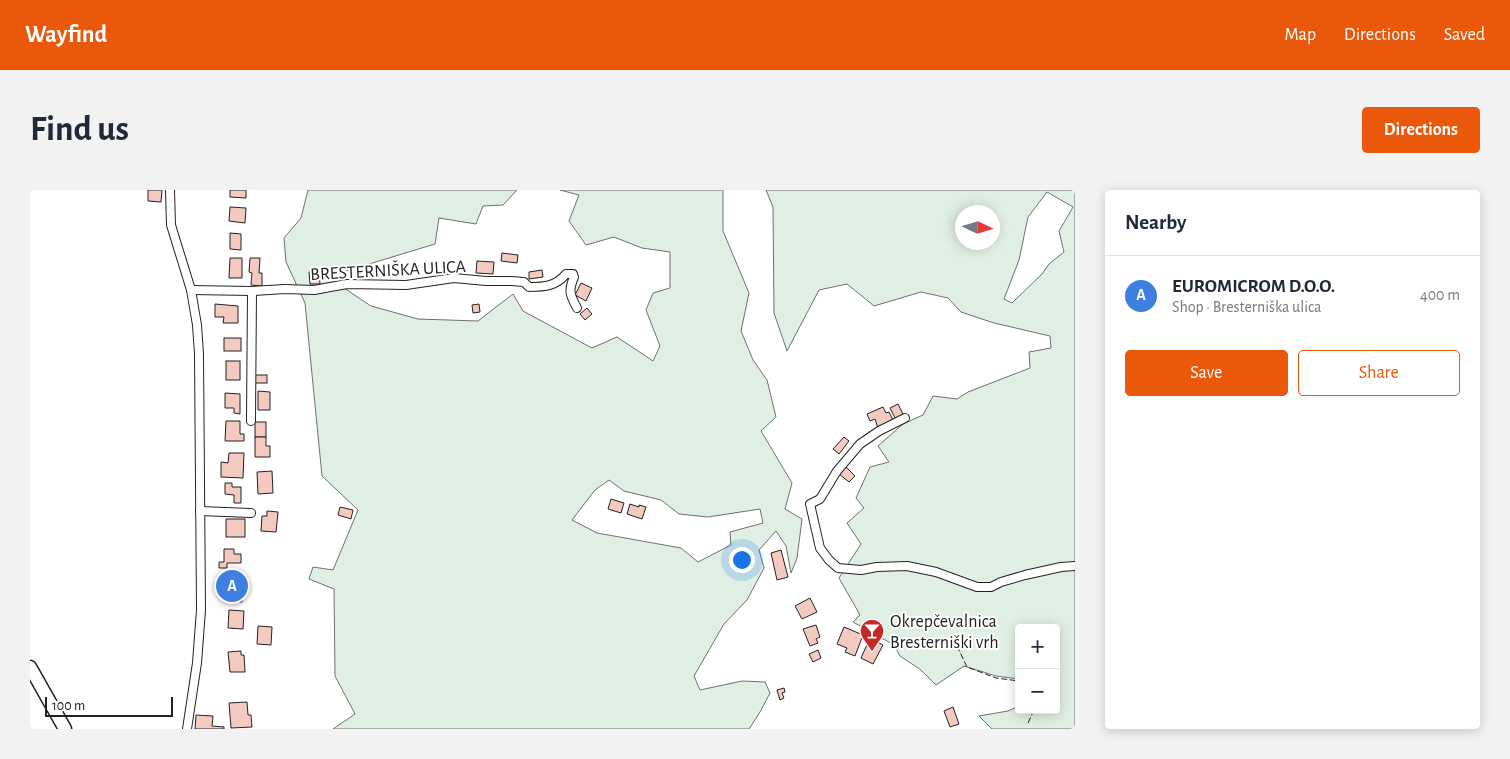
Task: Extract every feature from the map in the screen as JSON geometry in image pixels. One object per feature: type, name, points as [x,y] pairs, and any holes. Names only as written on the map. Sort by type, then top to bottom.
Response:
[{"type":"main road","points":[[30,667],[65,729]]},
{"type":"street","points":[[170,190],[172,225],[190,290],[197,324],[199,354],[201,610],[197,663],[187,729]]},
{"type":"street","name":"BRESTERNIŠKA ULICA","points":[[190,290],[314,290],[347,284],[406,285],[454,278],[486,281],[511,280],[524,282],[530,287],[544,287],[560,281],[566,274],[573,274],[570,296],[577,308]]},
{"type":"street","points":[[251,421],[252,291]]},
{"type":"street","points":[[906,418],[879,431],[860,444],[837,471],[820,499],[810,504],[820,548],[838,568],[861,570],[877,567],[908,566],[936,572],[977,587],[991,587],[1025,575],[1075,566]]},
{"type":"street","points":[[200,511],[251,512]]},
{"type":"green space","points":[[308,190],[517,190],[503,205],[483,206],[476,224],[439,218],[435,244],[346,271],[344,288],[371,306],[418,319],[478,321],[513,294],[523,311],[592,348],[617,337],[653,361],[660,346],[646,310],[653,293],[670,288],[670,252],[642,248],[614,237],[586,245],[569,221],[579,195],[560,190],[723,190],[723,231],[749,293],[741,331],[753,360],[767,380],[776,417],[761,431],[792,483],[785,509],[802,519],[797,558],[791,573],[786,546],[776,531],[759,550],[764,568],[747,600],[724,624],[694,676],[700,690],[742,681],[765,682],[770,693],[749,729],[333,729],[355,714],[335,676],[334,589],[309,579],[313,567],[333,570],[358,510],[322,476],[305,303],[286,262],[284,238],[301,218]],"holes":[[[609,480],[624,491],[661,500],[679,514],[708,517],[760,509],[763,523],[730,532],[731,545],[698,562],[681,548],[597,533],[572,520],[595,490]]]},
{"type":"green space","points":[[766,190],[1075,190],[1075,729],[992,729],[979,716],[1008,711],[1015,708],[1015,714],[1060,714],[1060,624],[1015,624],[1015,678],[996,676],[964,666],[936,685],[921,670],[900,656],[894,645],[853,622],[860,615],[839,578],[861,544],[847,523],[864,508],[856,498],[870,467],[889,462],[878,446],[903,424],[923,415],[933,396],[957,399],[968,392],[1030,368],[1029,352],[1051,348],[1050,336],[994,323],[961,312],[948,298],[921,292],[874,306],[847,284],[819,290],[787,351],[774,313],[773,207]],"holes":[[[1047,192],[1073,207],[1059,231],[1064,252],[1049,264],[1042,274],[1012,303],[1004,299],[1019,260],[1028,217]]]},
{"type":"building","points":[[148,190],[162,190],[161,202],[148,201]]},
{"type":"building","points":[[230,190],[246,190],[246,198],[230,197]]},
{"type":"building","points":[[230,207],[246,208],[245,223],[229,221]]},
{"type":"building","points":[[230,233],[241,234],[241,250],[230,249]]},
{"type":"building","points":[[502,253],[518,255],[517,263],[501,261]]},
{"type":"building","points":[[230,258],[242,258],[242,278],[229,278]]},
{"type":"building","points":[[250,258],[260,258],[259,273],[262,273],[262,286],[251,285],[252,273],[249,272]]},
{"type":"building","points":[[477,261],[494,262],[493,274],[476,273]]},
{"type":"building","points":[[542,270],[543,277],[529,279],[529,272]]},
{"type":"building","points":[[309,272],[319,272],[320,284],[310,284]]},
{"type":"building","points":[[581,283],[592,288],[586,301],[575,295]]},
{"type":"building","points":[[215,304],[238,306],[238,323],[223,323],[224,317],[215,317]]},
{"type":"building","points":[[479,304],[480,312],[473,313],[472,305]]},
{"type":"building","points":[[587,308],[592,314],[585,320],[580,314]]},
{"type":"building","points":[[224,338],[241,338],[241,351],[224,351]]},
{"type":"building","points":[[226,361],[240,361],[240,380],[226,380]]},
{"type":"building","points":[[254,375],[267,375],[267,383],[254,383]]},
{"type":"building","points":[[258,391],[270,392],[270,410],[258,410]]},
{"type":"building","points":[[225,393],[240,394],[240,414],[234,413],[234,408],[225,408]]},
{"type":"building","points":[[898,404],[904,416],[896,420],[890,408]]},
{"type":"building","points":[[883,407],[886,413],[889,412],[893,420],[878,428],[875,419],[870,421],[867,414]]},
{"type":"building","points":[[226,421],[240,421],[240,434],[244,434],[244,441],[225,441]]},
{"type":"building","points":[[255,422],[266,422],[266,437],[255,437]]},
{"type":"building","points":[[255,437],[266,437],[266,446],[270,446],[270,457],[255,457]]},
{"type":"building","points":[[844,437],[849,441],[839,454],[833,449]]},
{"type":"building","points":[[229,453],[244,453],[243,478],[221,477],[221,462],[228,463]]},
{"type":"building","points":[[846,467],[855,476],[849,482],[839,474]]},
{"type":"building","points":[[272,471],[273,493],[258,494],[257,472]]},
{"type":"building","points":[[225,483],[232,483],[232,487],[241,487],[241,503],[234,503],[234,495],[225,494]]},
{"type":"building","points":[[611,499],[624,503],[621,513],[608,509]]},
{"type":"building","points":[[630,504],[646,507],[642,519],[627,514]]},
{"type":"building","points":[[340,507],[353,510],[351,519],[338,515]]},
{"type":"building","points":[[267,511],[278,512],[276,532],[261,531],[262,516],[267,516]]},
{"type":"building","points":[[226,519],[245,519],[245,537],[226,537]]},
{"type":"building","points":[[224,549],[234,549],[234,554],[241,554],[241,563],[227,563],[227,568],[219,568],[219,562],[224,562]]},
{"type":"building","points":[[781,550],[788,577],[777,580],[771,553]]},
{"type":"building","points":[[225,580],[238,580],[238,593],[242,593],[242,602],[224,601]]},
{"type":"building","points":[[810,598],[817,612],[802,619],[795,606]]},
{"type":"building","points":[[229,610],[244,611],[243,629],[228,628]]},
{"type":"building","points":[[816,625],[820,637],[816,639],[818,643],[810,646],[803,629]]},
{"type":"building","points":[[258,626],[272,627],[271,645],[257,644]]},
{"type":"building","points":[[844,627],[863,635],[855,656],[845,652],[847,648],[837,644]]},
{"type":"building","points":[[870,638],[883,645],[873,664],[861,658]]},
{"type":"building","points":[[818,650],[821,658],[813,662],[809,654]]},
{"type":"building","points":[[241,651],[241,655],[244,655],[245,672],[230,672],[228,652]]},
{"type":"building","points":[[784,688],[785,692],[782,693],[784,698],[780,700],[777,690]]},
{"type":"building","points":[[247,702],[248,715],[251,715],[252,727],[231,728],[229,703]]},
{"type":"building","points":[[953,707],[959,724],[950,727],[944,711]]},
{"type":"building","points":[[196,715],[213,716],[212,726],[224,727],[224,729],[195,729]]},
{"type":"fence","points":[[957,646],[967,667],[996,678],[1015,680]]},
{"type":"fence","points":[[1028,723],[1032,714]]},
{"type":"place","name":"EUROMICROM D.O.O.","points":[[232,586]]},
{"type":"place","name":"Okrepčevalnica Bresterniški vrh","points":[[872,652]]}]
